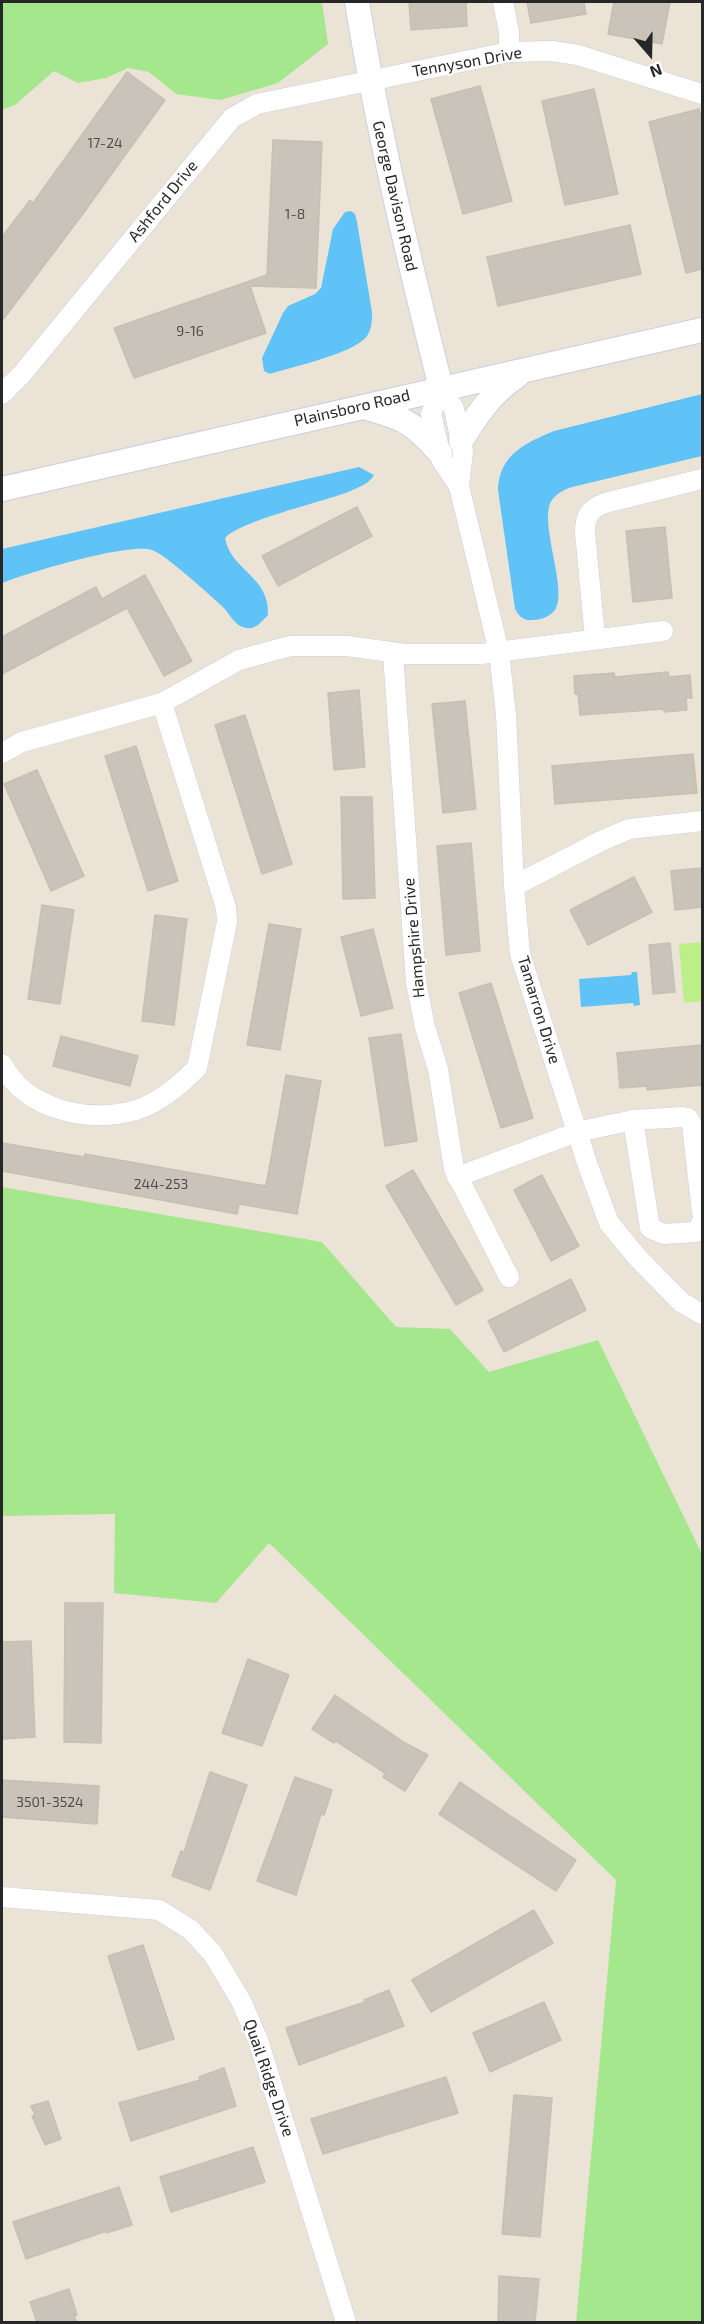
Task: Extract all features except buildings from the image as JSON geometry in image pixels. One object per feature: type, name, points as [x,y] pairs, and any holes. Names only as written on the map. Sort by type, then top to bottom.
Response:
[{"type":"street","name":"George Davison Road","points":[[357,2],[369,80],[441,388]]},
{"type":"street","points":[[503,2],[509,32],[509,52]]},
{"type":"street","name":"Tennyson Drive","points":[[369,80],[509,52],[552,51],[578,55],[702,94]]},
{"type":"street","name":"Ashford Drive","points":[[2,394],[22,374],[232,118],[257,104],[369,80]]},
{"type":"street","name":"Plainsboro Road","points":[[2,489],[702,330]]},
{"type":"street","points":[[461,441],[479,410],[500,387],[526,370]]},
{"type":"street","name":"Tamarron Drive","points":[[441,388],[454,409],[463,451],[459,486],[499,652],[506,715],[514,886],[520,954],[609,1223],[638,1258],[681,1302],[702,1314]]},
{"type":"street","name":"Tamarron Drive","points":[[441,388],[430,414],[442,461],[459,486]]},
{"type":"street","points":[[362,406],[403,418],[421,432],[440,453]]},
{"type":"street","points":[[595,638],[585,532],[587,515],[605,503],[702,479]]},
{"type":"street","points":[[2,753],[22,742],[162,703],[239,660],[290,646],[347,646],[393,653],[481,654],[663,631]]},
{"type":"street","name":"Hampshire Drive","points":[[393,653],[416,982],[425,1027],[438,1069],[454,1169],[509,1277]]},
{"type":"street","points":[[2,1064],[8,1077],[38,1101],[69,1112],[106,1116],[137,1110],[157,1101],[197,1068],[227,922],[226,908],[162,703]]},
{"type":"street","points":[[514,886],[629,829],[702,821]]},
{"type":"street","points":[[457,1177],[577,1132],[633,1120],[688,1119],[692,1125],[702,1212]]},
{"type":"street","points":[[633,1120],[650,1228],[664,1234],[696,1232],[702,1222]]},
{"type":"street","name":"Quail Ridge Drive","points":[[2,1897],[159,1910],[191,1930],[213,1954],[241,2001],[258,2040],[282,2110],[317,2234],[346,2322]]},
{"type":"green space","points":[[2,2],[322,2],[328,44],[278,83],[220,100],[176,94],[149,72],[128,68],[106,78],[78,83],[54,71],[15,105],[2,110]]},
{"type":"green space","points":[[702,942],[702,1001],[684,1003],[679,944]]},
{"type":"green space","points":[[2,1187],[322,1242],[396,1327],[450,1329],[489,1372],[598,1340],[702,1554],[702,2322],[576,2322],[616,1880],[269,1543],[216,1603],[114,1593],[115,1514],[2,1516]]},
{"type":"water","points":[[351,211],[355,214],[357,222],[372,312],[369,333],[360,342],[337,354],[270,374],[264,371],[262,358],[283,313],[288,306],[315,294],[321,288],[333,229],[345,212]]},
{"type":"water","points":[[702,394],[702,456],[572,487],[561,492],[552,500],[548,517],[557,574],[556,608],[546,617],[530,620],[522,618],[515,609],[498,490],[503,468],[509,459],[533,440],[554,431]]},
{"type":"water","points":[[359,467],[374,475],[362,485],[348,492],[247,525],[225,538],[235,558],[263,591],[267,602],[268,615],[253,628],[238,625],[223,607],[199,585],[152,550],[122,550],[101,554],[33,572],[2,583],[2,549]]},
{"type":"water","points":[[632,972],[637,972],[640,1005],[634,1006],[633,1003],[581,1007],[579,979],[631,975]]}]
